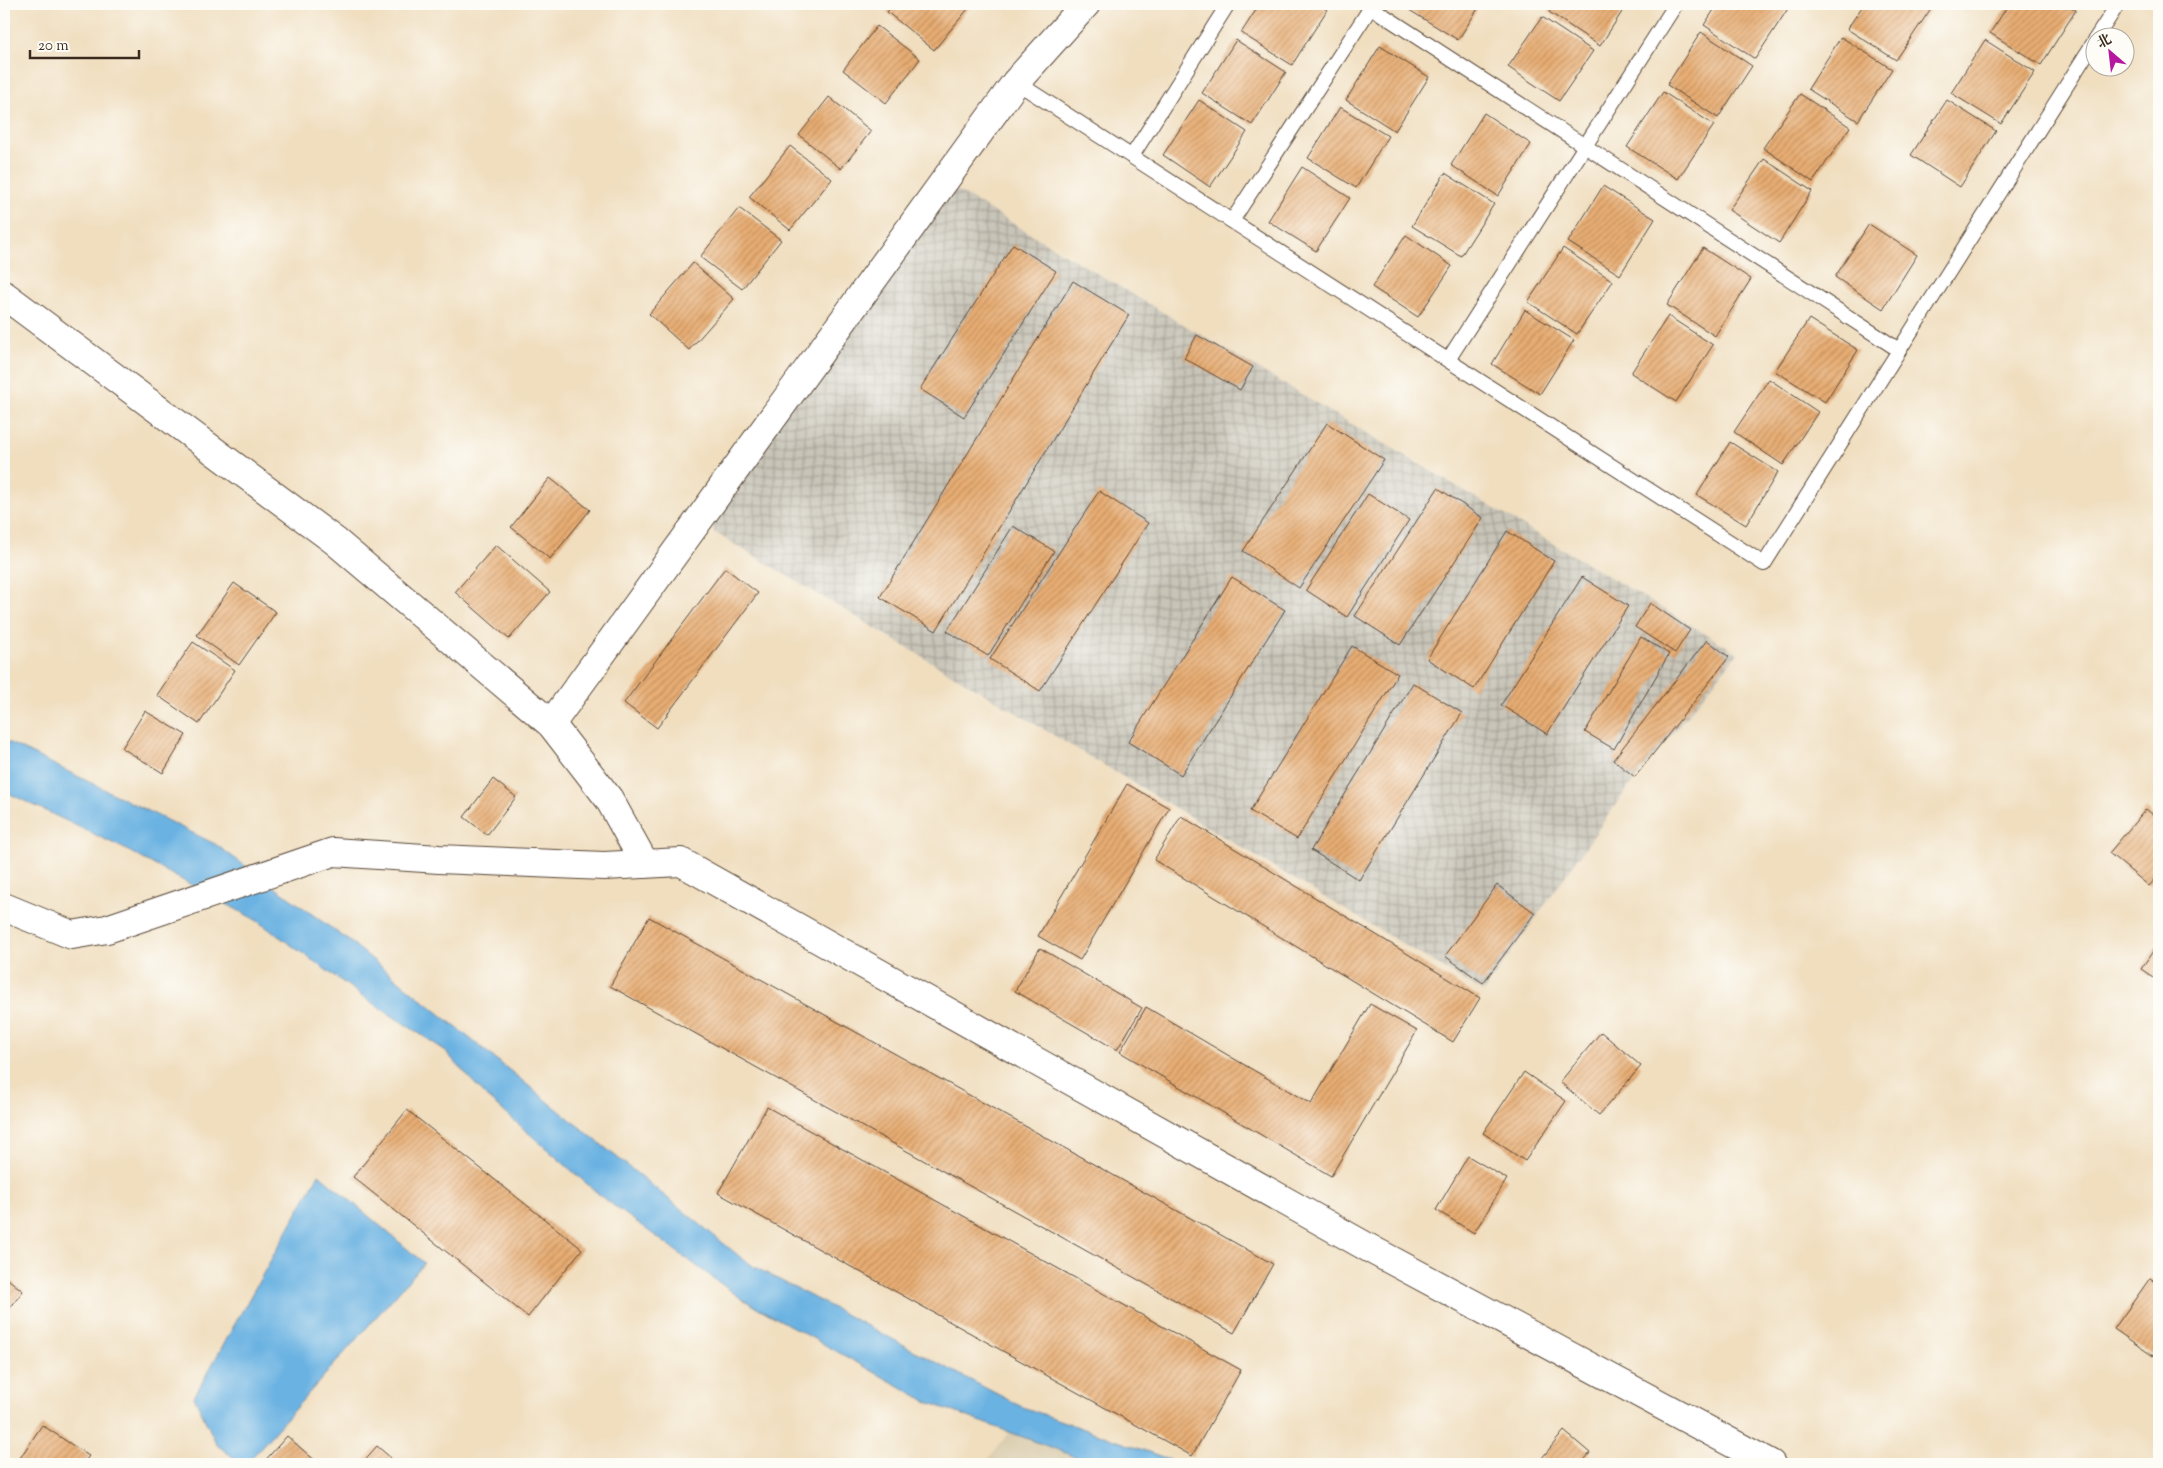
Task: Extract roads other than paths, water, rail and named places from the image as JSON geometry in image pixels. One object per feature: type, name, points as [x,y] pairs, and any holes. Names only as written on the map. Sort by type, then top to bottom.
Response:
[{"type":"street","points":[[550,724],[1016,82],[1086,4]]},
{"type":"street","points":[[4,295],[335,541],[550,724],[609,799],[645,864]]},
{"type":"street","points":[[4,907],[72,935],[107,929],[333,852],[458,860],[604,866],[681,862],[1367,1247],[1771,1464]]},
{"type":"lane","points":[[1132,156],[1228,4]]},
{"type":"lane","points":[[1448,360],[1676,4]]},
{"type":"lane","points":[[2102,28],[2118,4]]},
{"type":"lane","points":[[1232,221],[1370,5],[1899,350]]},
{"type":"lane","points":[[1016,82],[1764,564],[2086,54]]},
{"type":"water","points":[[4,740],[215,844],[352,943],[749,1264],[1020,1406],[1182,1464],[1092,1464],[930,1403],[742,1299],[602,1197],[486,1096],[443,1049],[368,1000],[256,920],[123,848],[4,791]]},
{"type":"water","points":[[319,1174],[424,1263],[246,1464],[242,1464],[217,1445],[194,1397]]}]
